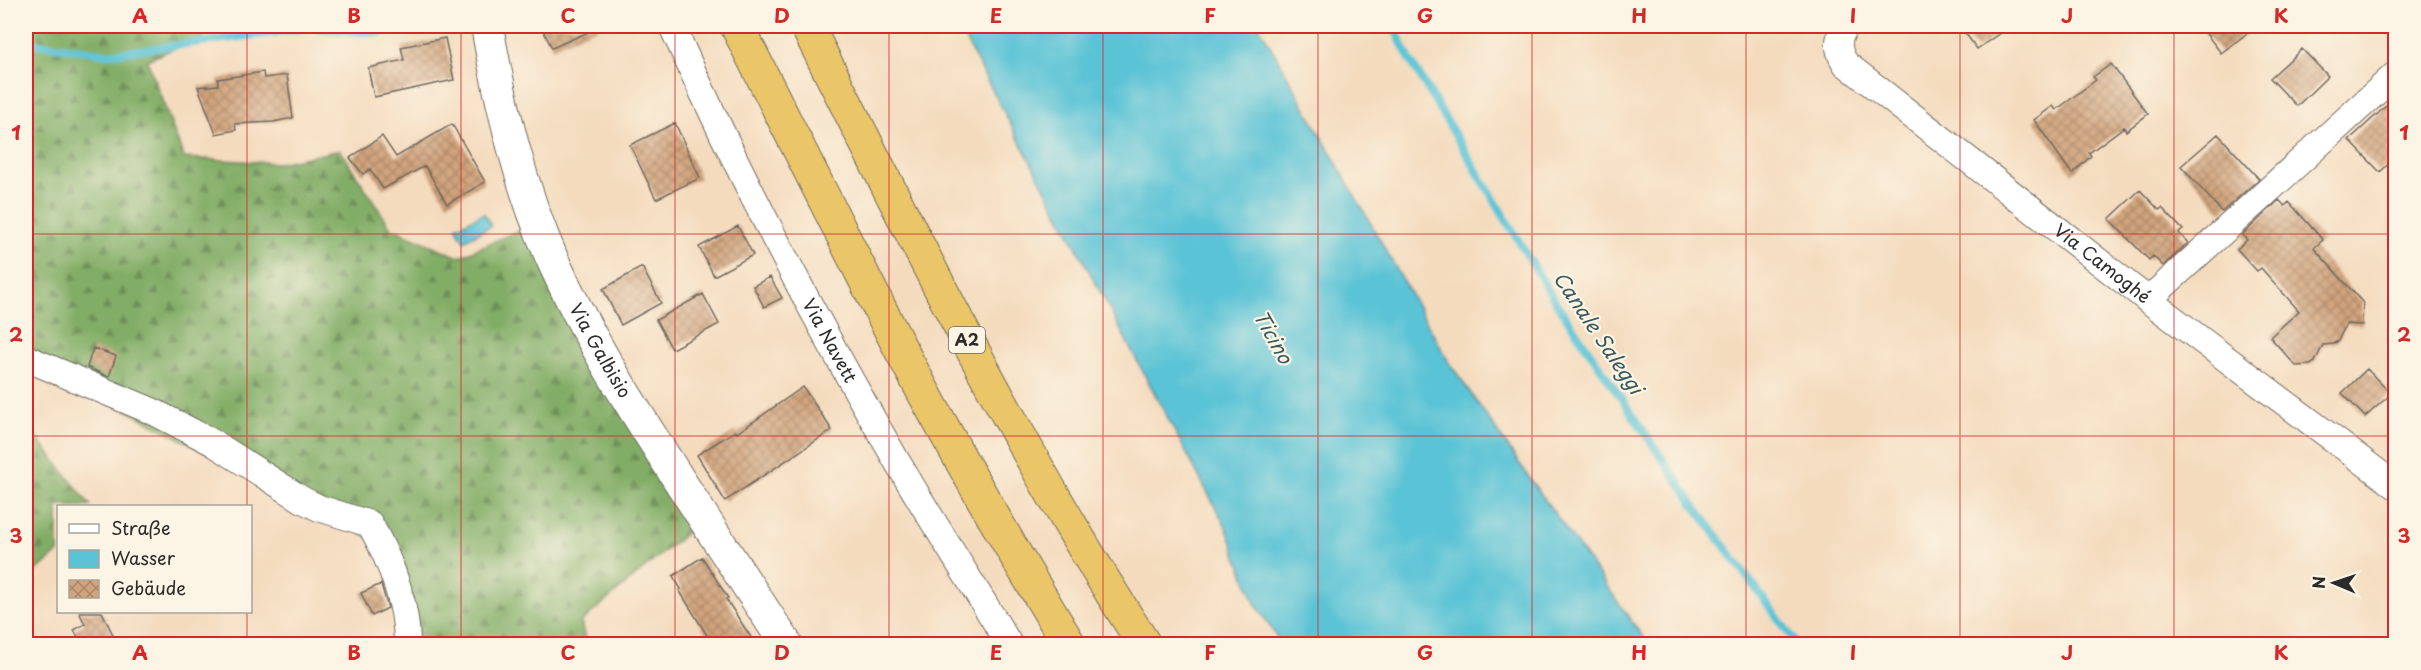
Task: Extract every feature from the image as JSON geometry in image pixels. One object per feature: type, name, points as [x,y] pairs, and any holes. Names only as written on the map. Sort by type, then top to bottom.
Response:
[{"type":"highway","points":[[736,26],[884,318],[943,428],[1007,543],[1069,645]]},
{"type":"highway","name":"A2","points":[[807,26],[919,248],[1008,417],[1100,575],[1144,645]]},
{"type":"street","name":"Via Galbisio","points":[[487,26],[497,83],[513,145],[537,222],[567,291],[623,393],[786,645]]},
{"type":"street","name":"Via Navett","points":[[672,26],[703,95],[827,337],[896,460],[1009,645]]},
{"type":"street","name":"Via Camoghé","points":[[1846,26],[1839,38],[1838,46],[1840,55],[1846,64],[2148,300],[2396,486]]},
{"type":"street","points":[[2148,300],[2396,74]]},
{"type":"street","points":[[26,358],[154,412],[212,442],[303,500],[370,524],[380,543],[400,597],[407,624],[407,645]]},
{"type":"green space","points":[[26,26],[227,26],[147,60],[184,158],[279,163],[340,150],[391,228],[459,257],[537,222],[704,518],[581,622],[586,644],[407,644],[380,543],[26,358]]},
{"type":"green space","points":[[26,424],[90,505],[57,505],[57,554],[26,579]]},
{"type":"water","name":"Ticino","points":[[958,26],[1259,26],[1449,362],[1648,644],[1281,644],[1255,603],[1226,527]]},
{"type":"water","points":[[484,213],[491,226],[464,241],[456,227]]},
{"type":"building","points":[[541,26],[602,26],[552,48]]},
{"type":"building","points":[[1960,26],[2010,26],[1977,49]]},
{"type":"building","points":[[2200,26],[2257,26],[2221,53]]},
{"type":"building","points":[[445,38],[454,80],[374,97],[368,68],[404,60],[401,47]]},
{"type":"building","points":[[2302,49],[2328,76],[2297,106],[2270,78]]},
{"type":"building","points":[[2111,64],[2148,114],[2126,131],[2124,127],[2089,153],[2091,156],[2072,174],[2034,120],[2053,106],[2056,110],[2096,80],[2093,77]]},
{"type":"building","points":[[263,72],[264,78],[287,75],[293,118],[273,122],[235,124],[236,130],[216,134],[198,87],[218,85],[218,79]]},
{"type":"building","points":[[2396,97],[2396,157],[2380,172],[2349,140]]},
{"type":"building","points":[[675,123],[700,178],[656,199],[630,145]]},
{"type":"building","points":[[452,124],[485,182],[447,204],[425,166],[383,189],[370,169],[363,174],[350,158],[382,136],[396,157]]},
{"type":"building","points":[[2218,134],[2259,179],[2222,212],[2181,166]]},
{"type":"building","points":[[2140,190],[2159,210],[2162,208],[2183,230],[2179,233],[2188,243],[2163,266],[2153,256],[2149,260],[2109,219]]},
{"type":"building","points":[[2279,200],[2285,206],[2289,202],[2323,240],[2314,248],[2363,303],[2362,325],[2346,324],[2338,341],[2323,345],[2315,362],[2310,365],[2296,366],[2270,337],[2299,311],[2261,268],[2257,271],[2237,249],[2247,240],[2242,235]]},
{"type":"building","points":[[738,226],[753,255],[714,276],[699,247]]},
{"type":"building","points":[[642,267],[661,303],[621,325],[603,289]]},
{"type":"building","points":[[770,277],[782,298],[764,307],[753,286]]},
{"type":"building","points":[[703,294],[719,324],[672,349],[656,320]]},
{"type":"building","points":[[93,348],[116,356],[109,377],[87,367]]},
{"type":"building","points":[[2367,369],[2391,394],[2365,417],[2342,393]]},
{"type":"building","points":[[803,387],[832,430],[725,501],[697,455],[735,431],[737,433]]},
{"type":"building","points":[[702,557],[756,645],[713,645],[679,590],[681,589],[673,576]]},
{"type":"building","points":[[381,584],[388,608],[372,616],[361,593]]},
{"type":"building","points":[[80,613],[102,613],[118,645],[82,645],[74,630],[85,624]]},
{"type":"waterway","points":[[26,42],[108,54],[310,28],[380,33],[396,26]]},
{"type":"waterway","name":"Canale Saleggi","points":[[1393,26],[1409,58],[1553,298],[1694,505],[1797,644]]}]
